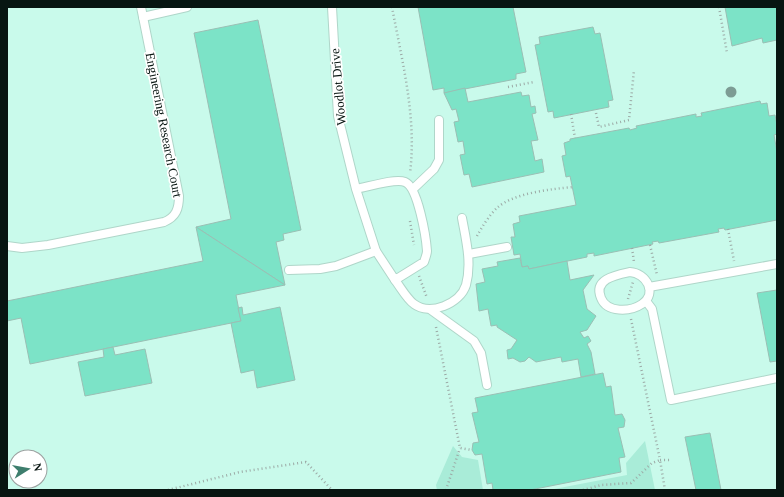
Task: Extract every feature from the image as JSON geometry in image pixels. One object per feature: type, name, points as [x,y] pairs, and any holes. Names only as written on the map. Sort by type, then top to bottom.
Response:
[{"type":"lane","name":"Engineering Research Court","points":[[7,246],[22,248],[48,245],[164,222],[170,220],[175,215],[178,208],[179,196],[141,7]]},
{"type":"lane","points":[[143,17],[187,7]]},
{"type":"lane","name":"Woodlot Drive","points":[[332,7],[338,116],[356,189],[376,251],[395,280],[414,304],[431,310],[474,341],[478,347],[488,385]]},
{"type":"lane","points":[[413,189],[434,169],[439,160],[439,120]]},
{"type":"lane","points":[[356,189],[398,181],[404,182],[413,189],[419,206],[427,252],[424,262],[395,280]]},
{"type":"lane","points":[[431,310],[447,305],[458,297],[466,286],[469,254],[462,218]]},
{"type":"lane","points":[[469,254],[507,247]]},
{"type":"lane","points":[[289,270],[320,269],[336,266],[376,251]]},
{"type":"lane","points":[[649,287],[777,264]]},
{"type":"lane","points":[[635,273],[644,278],[649,287],[646,300],[641,305],[616,310],[605,305],[600,295],[600,290],[605,280],[615,275],[635,273]]},
{"type":"lane","points":[[646,300],[652,310],[671,400],[777,378]]},
{"type":"path","points":[[719,7],[727,53]]},
{"type":"path","points":[[596,114],[599,126],[629,120],[634,70]]},
{"type":"path","points":[[508,87],[534,82]]},
{"type":"path","points":[[571,114],[575,138]]},
{"type":"path","points":[[469,254],[478,234],[498,207],[515,198],[556,189],[573,188]]},
{"type":"path","points":[[728,229],[734,261]]},
{"type":"path","points":[[650,245],[658,276],[664,275]]},
{"type":"path","points":[[727,262],[741,260]]},
{"type":"path","points":[[629,308],[665,490]]},
{"type":"path","points":[[446,490],[460,448]]},
{"type":"path","points":[[583,490],[601,485],[631,483],[652,463],[660,460],[672,460]]},
{"type":"path","points":[[168,490],[240,472],[306,462],[332,490]]},
{"type":"shaded area","points":[[7,7],[777,7],[777,490],[7,490]]},
{"type":"shaded area","points":[[645,441],[655,490],[549,490],[627,475],[626,463]]},
{"type":"shaded area","points":[[453,446],[462,457],[478,460],[483,490],[437,490],[436,485]]},
{"type":"building","points":[[418,7],[513,7],[526,72],[516,74],[516,79],[444,93],[444,88],[433,90]]},
{"type":"building","points":[[725,7],[777,7],[777,40],[763,43],[762,38],[732,46]]},
{"type":"building","points":[[258,20],[301,230],[283,234],[284,240],[276,242],[285,285],[196,227],[231,219],[194,33]]},
{"type":"building","points":[[593,27],[595,34],[600,33],[613,100],[608,101],[609,107],[554,118],[553,111],[548,112],[535,45],[540,44],[539,37]]},
{"type":"building","points":[[465,88],[468,102],[521,92],[522,96],[529,95],[531,107],[535,106],[536,113],[532,114],[538,140],[531,141],[535,161],[542,159],[544,172],[472,187],[469,174],[464,175],[460,155],[465,154],[463,141],[458,142],[454,122],[459,121],[456,109],[452,110],[444,93]]},
{"type":"building","points":[[760,101],[761,104],[767,103],[769,116],[775,115],[777,125],[777,134],[774,135],[777,152],[777,220],[725,230],[724,228],[718,229],[719,232],[659,243],[658,241],[652,242],[653,244],[594,256],[594,253],[587,254],[587,257],[529,269],[528,266],[522,267],[520,254],[514,255],[511,237],[515,237],[513,224],[520,222],[519,216],[576,205],[570,176],[566,177],[562,156],[566,155],[564,143],[570,141],[570,139],[629,128],[630,130],[637,128],[636,126],[696,114],[696,117],[702,116],[701,113]]},
{"type":"building","points":[[196,227],[285,285],[236,295],[241,321],[30,364],[21,318],[7,321],[7,301],[203,261]]},
{"type":"building","points":[[520,258],[522,267],[528,266],[529,269],[567,261],[570,280],[594,275],[583,290],[587,309],[596,316],[587,330],[580,332],[584,338],[588,336],[591,341],[587,344],[591,352],[595,374],[581,377],[578,359],[562,362],[561,357],[536,362],[529,357],[525,361],[520,362],[513,358],[508,359],[507,350],[511,349],[517,340],[497,327],[497,325],[491,326],[488,309],[479,311],[476,284],[485,282],[482,269],[498,266],[497,262]]},
{"type":"building","points":[[777,290],[777,361],[770,362],[757,293]]},
{"type":"building","points":[[242,307],[243,315],[280,307],[295,380],[257,388],[254,370],[241,373],[231,323],[241,321],[238,308]]},
{"type":"building","points":[[113,347],[115,355],[145,349],[152,383],[85,396],[78,362],[104,357],[103,349]]},
{"type":"building","points":[[603,373],[606,387],[611,386],[615,415],[622,414],[625,420],[624,427],[618,428],[625,457],[619,458],[621,472],[530,490],[493,490],[492,483],[487,484],[482,454],[475,455],[472,450],[473,443],[479,442],[472,413],[478,412],[475,398]]},
{"type":"building","points":[[710,433],[721,490],[696,490],[685,437]]}]
